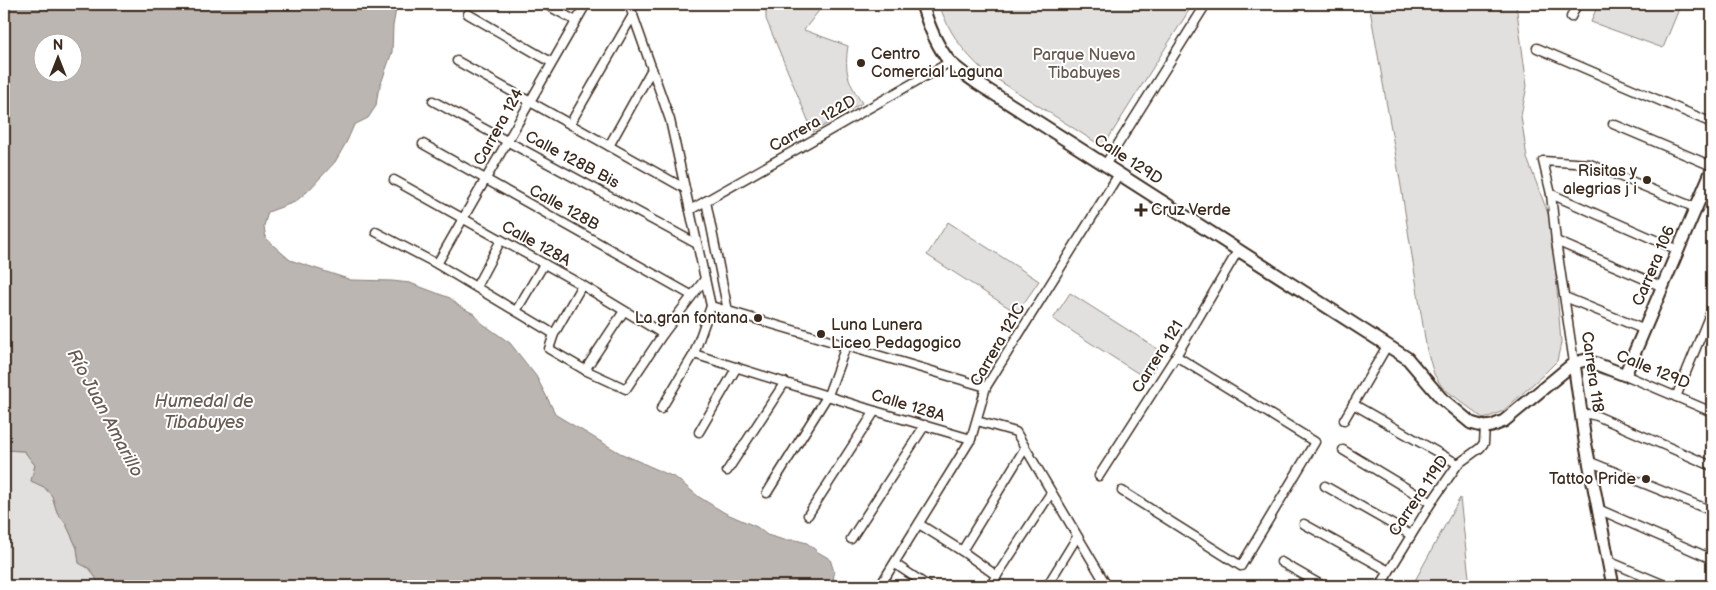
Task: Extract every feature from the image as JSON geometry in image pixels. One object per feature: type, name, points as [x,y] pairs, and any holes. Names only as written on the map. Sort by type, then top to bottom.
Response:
[{"type":"street","points":[[545,4],[576,21]]},
{"type":"street","name":"Carrera 124","points":[[437,264],[551,62],[586,4]]},
{"type":"street","points":[[629,4],[670,120],[711,306],[694,354],[661,409]]},
{"type":"street","name":"Calle 129D","points":[[922,4],[934,37],[950,62],[978,83],[1239,249],[1387,346],[1410,362],[1441,398],[1471,423],[1485,427]]},
{"type":"street","points":[[1105,165],[1206,4]]},
{"type":"street","points":[[1571,17],[1577,4]]},
{"type":"street","points":[[468,14],[551,62]]},
{"type":"street","points":[[570,124],[633,15]]},
{"type":"street","points":[[1537,48],[1712,123]]},
{"type":"street","points":[[457,61],[684,188]]},
{"type":"street","name":"Carrera 122D","points":[[690,210],[950,62]]},
{"type":"street","points":[[609,146],[652,69]]},
{"type":"street","name":"Calle 128B Bis","points":[[433,101],[697,244]]},
{"type":"street","points":[[1613,124],[1711,174]]},
{"type":"street","name":"Calle 128B","points":[[423,144],[691,295]]},
{"type":"street","name":"Carrera 118","points":[[1613,586],[1588,461],[1581,416],[1577,362],[1556,241],[1551,194],[1543,161],[1590,164],[1696,208]]},
{"type":"street","name":"Carrera 121C","points":[[880,586],[971,439],[986,387],[1119,174]]},
{"type":"street","name":"Carrera 106","points":[[1625,375],[1711,174]]},
{"type":"street","name":"Calle 128A","points":[[394,180],[582,285],[663,334]]},
{"type":"street","points":[[1551,194],[1678,250]]},
{"type":"street","points":[[706,201],[728,311]]},
{"type":"street","points":[[376,232],[437,264],[554,334]]},
{"type":"street","points":[[476,287],[501,240]]},
{"type":"street","points":[[1556,241],[1663,287]]},
{"type":"street","name":"Carrera 121","points":[[1099,476],[1176,356],[1239,249]]},
{"type":"street","points":[[516,311],[544,264]]},
{"type":"street","points":[[582,285],[554,334],[549,346],[550,350],[585,370],[626,388],[691,295],[705,279]]},
{"type":"street","points":[[1565,297],[1645,330]]},
{"type":"street","points":[[711,306],[986,387]]},
{"type":"street","points":[[1676,397],[1712,309]]},
{"type":"street","points":[[585,370],[624,311]]},
{"type":"street","points":[[766,493],[828,396],[846,346]]},
{"type":"street","points":[[1344,420],[1387,346]]},
{"type":"street","name":"Calle 128A","points":[[694,354],[971,439]]},
{"type":"street","points":[[1122,491],[1241,566],[1315,442],[1176,356]]},
{"type":"street","name":"Calle 129D","points":[[1577,362],[1586,360],[1712,412]]},
{"type":"street","points":[[1485,427],[1504,421],[1577,362]]},
{"type":"street","points":[[699,432],[737,367]]},
{"type":"street","points":[[727,471],[785,382]]},
{"type":"street","points":[[1354,404],[1458,464]]},
{"type":"street","points":[[808,515],[875,411]]},
{"type":"street","points":[[1581,416],[1588,414],[1597,416],[1712,466]]},
{"type":"street","points":[[977,421],[1016,432],[1104,585]]},
{"type":"street","points":[[850,539],[925,426]]},
{"type":"street","name":"Carrera 119D","points":[[1380,586],[1431,503],[1458,464],[1484,443],[1485,427]]},
{"type":"street","points":[[962,551],[1026,448]]},
{"type":"street","points":[[1343,450],[1431,503]]},
{"type":"street","points":[[1588,461],[1712,511]]},
{"type":"street","points":[[1325,486],[1411,535]]},
{"type":"street","points":[[990,586],[1052,493]]},
{"type":"street","points":[[1598,509],[1712,559]]},
{"type":"street","points":[[919,524],[997,576]]},
{"type":"street","points":[[1304,524],[1389,571]]},
{"type":"street","points":[[1047,586],[1078,537]]},
{"type":"street","points":[[1608,560],[1667,586]]},
{"type":"street","points":[[1281,562],[1323,586]]},
{"type":"street","points":[[895,564],[928,586]]},
{"type":"green space","points":[[766,4],[824,4],[804,30],[848,46],[848,76],[853,89],[862,103],[813,132],[766,19]]},
{"type":"green space","name":"Parque Nueva Tibabuyes","points":[[939,4],[1193,4],[1103,147],[984,71],[957,40]]},
{"type":"green space","points":[[1369,4],[1516,4],[1527,86],[1521,116],[1527,158],[1552,224],[1561,343],[1557,361],[1543,375],[1503,411],[1484,419],[1442,387],[1434,374],[1427,351],[1400,180]]},
{"type":"green space","points":[[1598,4],[1681,4],[1663,48],[1591,22]]},
{"type":"green space","points":[[948,222],[1039,281],[1017,313],[927,255]]},
{"type":"green space","points":[[1070,293],[1164,353],[1147,379],[1053,319]]},
{"type":"green space","points":[[4,450],[24,451],[35,465],[31,481],[44,487],[52,496],[57,512],[66,524],[77,548],[79,563],[90,569],[101,586],[4,586]]},
{"type":"green space","points":[[1460,498],[1470,586],[1412,586]]},
{"type":"water","name":"Humedal de Tibabuyes","points":[[4,4],[397,4],[393,26],[392,52],[378,92],[376,106],[368,118],[354,125],[335,162],[308,191],[295,202],[268,212],[264,226],[266,239],[290,260],[351,280],[410,283],[450,298],[459,306],[474,314],[483,324],[510,343],[536,376],[556,415],[620,453],[676,478],[699,497],[725,513],[757,527],[767,535],[784,540],[796,540],[807,543],[830,559],[834,572],[833,586],[101,586],[90,569],[79,563],[77,548],[66,524],[57,512],[52,496],[44,487],[31,481],[35,465],[24,451],[4,450]]},
{"type":"place","name":"Centro Comercial Laguna","points":[[861,63]]},
{"type":"place","name":"Risitas y alegrias j i","points":[[1647,180]]},
{"type":"place","name":"Cruz Verde","points":[[1141,210]]},
{"type":"place","name":"La gran fontana","points":[[758,318]]},
{"type":"place","name":"Luna Lunera Liceo Pedagogico","points":[[821,334]]},
{"type":"place","name":"Tattoo Pride","points":[[1646,479]]},
{"type":"water label","name":"Río Juan Amarillo","points":[[105,413]]}]
